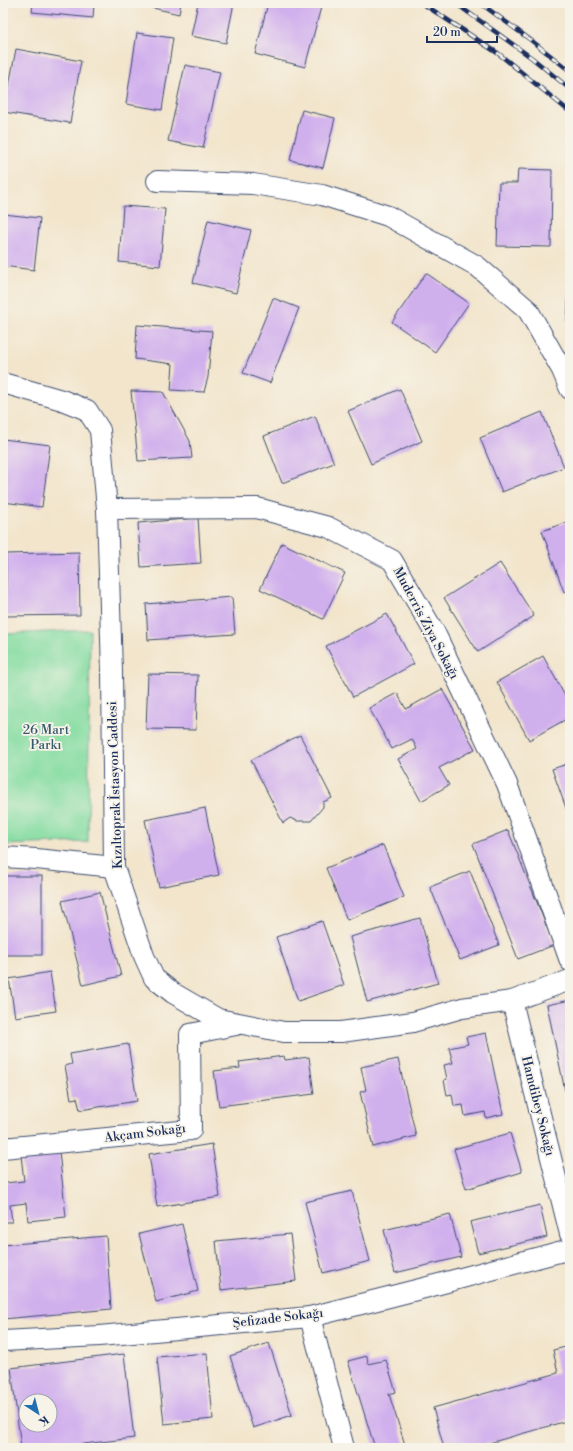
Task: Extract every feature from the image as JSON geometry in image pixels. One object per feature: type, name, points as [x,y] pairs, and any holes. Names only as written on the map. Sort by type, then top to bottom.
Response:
[{"type":"street","points":[[156,181],[253,184],[322,195],[388,216],[477,266],[528,310],[562,370],[570,389]]},
{"type":"street","name":"Kızıltoprak İstasyon Caddesi","points":[[3,383],[62,400],[87,410],[100,430],[107,509],[112,672],[114,867],[144,956],[154,978],[173,993],[218,1019],[284,1032],[340,1032],[412,1022],[462,1008],[512,1001],[570,980]]},
{"type":"street","name":"Muderris Ziya Sokağı","points":[[107,509],[257,508],[328,526],[392,560],[435,634],[507,784],[570,961]]},
{"type":"street","points":[[3,857],[114,867]]},
{"type":"street","name":"Hamdibey Sokağı","points":[[512,1001],[570,1234]]},
{"type":"street","name":"Akçam Sokağı","points":[[3,1148],[191,1130],[190,1034],[240,1024]]},
{"type":"street","name":"Şefizade Sokağı","points":[[3,1341],[99,1336],[310,1317],[570,1249]]},
{"type":"street","points":[[310,1317],[344,1448]]},
{"type":"green space","name":"26 Mart Parkı","points":[[90,630],[88,842],[3,845],[3,634]]},
{"type":"building","points":[[33,3],[94,3],[93,18],[32,12]]},
{"type":"building","points":[[140,3],[181,3],[179,14],[140,5]]},
{"type":"building","points":[[198,3],[234,3],[226,43],[191,36]]},
{"type":"building","points":[[268,3],[306,3],[321,7],[305,67],[255,54]]},
{"type":"building","points":[[137,33],[173,38],[162,110],[126,104]]},
{"type":"building","points":[[16,49],[81,61],[70,123],[4,112]]},
{"type":"building","points":[[185,65],[220,72],[203,148],[168,141]]},
{"type":"building","points":[[302,110],[335,118],[323,168],[290,160]]},
{"type":"building","points":[[518,169],[552,170],[551,247],[497,246],[499,183],[517,183]]},
{"type":"building","points":[[123,206],[165,209],[160,266],[119,262]]},
{"type":"building","points":[[3,214],[40,218],[34,270],[3,266]]},
{"type":"building","points":[[208,220],[251,230],[236,293],[193,283]]},
{"type":"building","points":[[426,273],[469,303],[435,352],[392,322]]},
{"type":"building","points":[[570,285],[570,322],[567,321]]},
{"type":"building","points":[[273,298],[299,308],[270,383],[243,373]]},
{"type":"building","points":[[137,325],[212,331],[208,377],[204,392],[171,390],[173,364],[135,359]]},
{"type":"building","points":[[400,389],[422,441],[371,464],[348,411]]},
{"type":"building","points":[[131,391],[163,392],[190,441],[192,458],[138,461]]},
{"type":"building","points":[[542,412],[564,467],[502,492],[480,438]]},
{"type":"building","points":[[315,416],[334,463],[282,483],[264,436]]},
{"type":"building","points":[[3,439],[50,445],[42,507],[3,502]]},
{"type":"building","points":[[198,518],[201,563],[141,567],[138,523]]},
{"type":"building","points":[[570,521],[570,589],[564,592],[542,531]]},
{"type":"building","points":[[282,543],[345,573],[323,619],[260,589]]},
{"type":"building","points":[[79,552],[80,615],[6,616],[6,554]]},
{"type":"building","points":[[500,563],[534,616],[478,652],[444,598]]},
{"type":"building","points":[[232,597],[235,634],[148,640],[146,604]]},
{"type":"building","points":[[387,614],[414,664],[353,697],[326,646]]},
{"type":"building","points":[[543,656],[570,705],[570,717],[529,740],[497,682]]},
{"type":"building","points":[[148,674],[198,675],[196,730],[146,729]]},
{"type":"building","points":[[442,689],[475,749],[439,768],[449,785],[421,801],[398,759],[417,749],[412,739],[392,749],[369,708],[397,693],[406,709]]},
{"type":"building","points":[[300,735],[332,798],[323,802],[323,807],[311,821],[297,821],[290,818],[283,823],[251,760]]},
{"type":"building","points":[[570,763],[570,810],[567,811],[552,769]]},
{"type":"building","points":[[205,808],[219,875],[159,887],[145,820]]},
{"type":"building","points":[[508,830],[554,945],[518,959],[473,844]]},
{"type":"building","points":[[383,845],[404,897],[347,920],[326,868]]},
{"type":"building","points":[[470,871],[499,945],[460,960],[430,887]]},
{"type":"building","points":[[3,876],[42,876],[42,955],[3,955]]},
{"type":"building","points":[[100,892],[121,976],[83,985],[62,901]]},
{"type":"building","points":[[420,918],[438,983],[367,1002],[350,937]]},
{"type":"building","points":[[322,921],[344,985],[298,1001],[276,937]]},
{"type":"building","points":[[50,972],[56,1011],[15,1017],[9,979]]},
{"type":"building","points":[[570,1000],[570,1090],[565,1091],[547,1005]]},
{"type":"building","points":[[486,1033],[503,1114],[486,1118],[485,1112],[465,1116],[463,1105],[454,1106],[452,1094],[447,1095],[444,1080],[447,1079],[444,1065],[453,1063],[449,1048],[468,1044],[466,1037]]},
{"type":"building","points":[[128,1044],[137,1101],[80,1110],[77,1098],[71,1099],[65,1066],[72,1064],[70,1054]]},
{"type":"building","points":[[284,1056],[285,1060],[309,1057],[314,1094],[219,1106],[214,1071],[240,1068],[239,1062]]},
{"type":"building","points":[[398,1059],[416,1136],[373,1147],[360,1092],[366,1090],[361,1067]]},
{"type":"building","points":[[510,1133],[522,1172],[466,1189],[454,1149]]},
{"type":"building","points":[[212,1144],[220,1197],[157,1207],[149,1154]]},
{"type":"building","points":[[59,1151],[66,1217],[28,1221],[26,1203],[10,1205],[12,1222],[3,1222],[3,1173],[5,1183],[24,1181],[21,1155]]},
{"type":"building","points":[[352,1191],[370,1261],[323,1273],[305,1202]]},
{"type":"building","points":[[540,1205],[547,1237],[478,1253],[470,1222]]},
{"type":"building","points":[[450,1214],[461,1257],[395,1273],[384,1230]]},
{"type":"building","points":[[182,1224],[198,1291],[156,1302],[139,1234]]},
{"type":"building","points":[[290,1234],[296,1281],[221,1290],[216,1241]]},
{"type":"building","points":[[106,1236],[111,1309],[3,1319],[3,1245]]},
{"type":"building","points":[[269,1343],[292,1415],[253,1428],[230,1356]]},
{"type":"building","points":[[570,1346],[570,1420],[472,1448],[444,1448],[433,1408],[558,1373],[553,1350]]},
{"type":"building","points":[[207,1353],[213,1419],[164,1424],[157,1357]]},
{"type":"building","points":[[124,1354],[134,1438],[50,1448],[21,1448],[19,1433],[58,1433],[58,1393],[18,1393],[18,1424],[11,1368]]},
{"type":"building","points":[[367,1356],[368,1364],[386,1360],[396,1392],[389,1394],[406,1448],[375,1448],[348,1361]]},
{"type":"railway","points":[[422,3],[499,54],[570,112]]},
{"type":"railway","points":[[455,3],[532,58],[570,89]]},
{"type":"railway","points":[[480,3],[570,71]]}]
